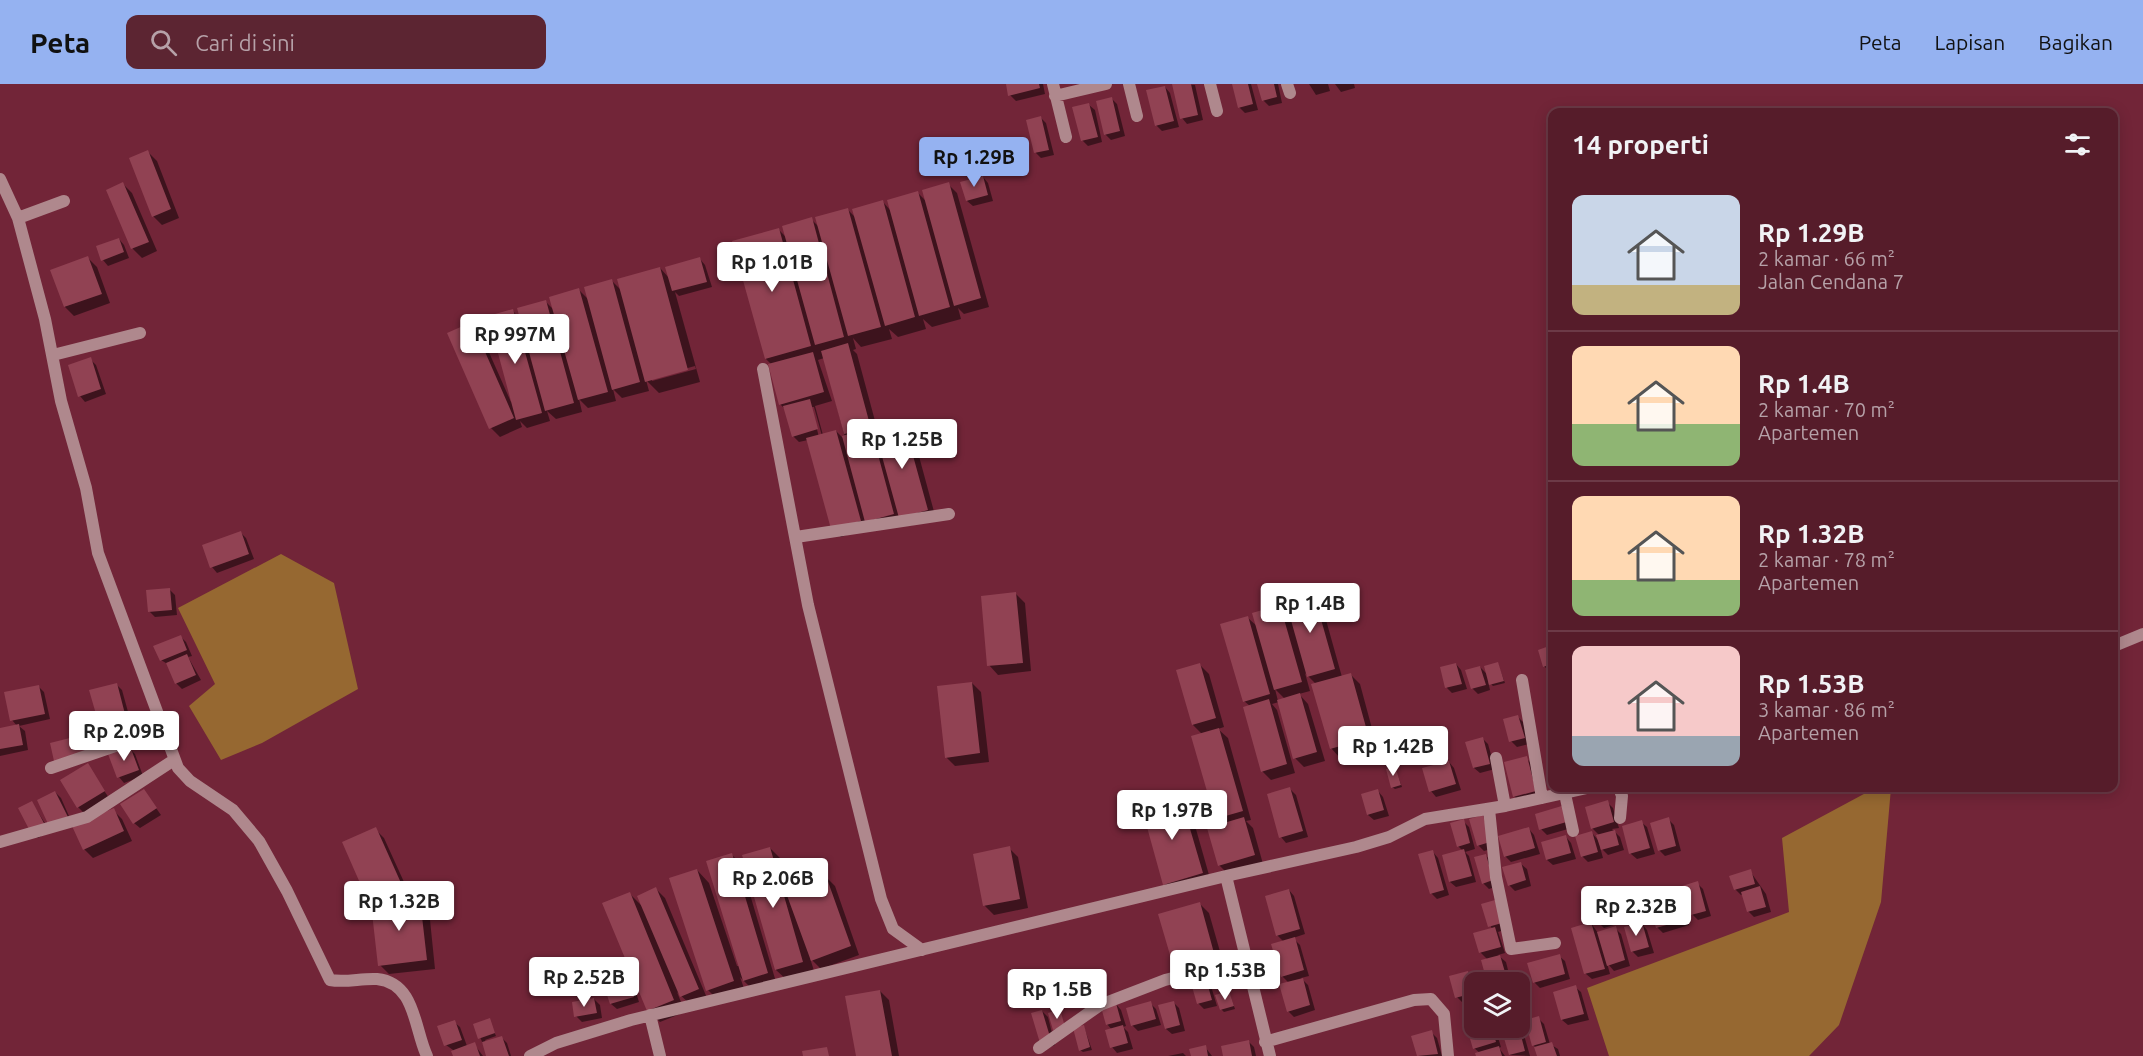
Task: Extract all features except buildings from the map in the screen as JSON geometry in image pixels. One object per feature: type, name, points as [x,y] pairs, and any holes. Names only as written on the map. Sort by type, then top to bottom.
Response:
[{"type":"street","points":[[1066,137],[1054,90],[1106,84]]},
{"type":"street","points":[[1129,84],[1137,116]]},
{"type":"street","points":[[1210,84],[1217,111]]},
{"type":"street","points":[[0,179],[18,218],[53,355],[61,401],[86,488],[98,553],[174,760],[190,781],[233,810],[259,841],[287,891],[330,980],[389,981],[403,991],[415,1013],[420,1041],[428,1056]]},
{"type":"street","points":[[18,218],[64,201]]},
{"type":"street","points":[[53,355],[140,333]]},
{"type":"street","points":[[763,369],[826,683],[885,916],[893,929],[922,950]]},
{"type":"street","points":[[796,537],[949,514]]},
{"type":"street","points":[[2118,644],[2143,634]]},
{"type":"street","points":[[1522,680],[1542,798]]},
{"type":"street","points":[[51,768],[162,730]]},
{"type":"street","points":[[1496,758],[1505,806]]},
{"type":"street","points":[[0,842],[87,817],[174,760]]},
{"type":"street","points":[[530,1056],[556,1043],[650,1015],[1226,876],[1356,847],[1389,837],[1425,819],[1572,792]]},
{"type":"street","points":[[1620,792],[1620,818]]},
{"type":"street","points":[[1565,794],[1573,831]]},
{"type":"street","points":[[1488,809],[1496,877],[1511,949],[1555,943]]},
{"type":"street","points":[[1226,876],[1244,960],[1270,1056]]},
{"type":"street","points":[[1039,1048],[1100,1005],[1165,980],[1244,960]]},
{"type":"street","points":[[1265,1042],[1414,1000],[1431,999],[1444,1014],[1448,1056]]},
{"type":"street","points":[[650,1015],[660,1056]]},
{"type":"shaded area","points":[[281,554],[334,583],[358,689],[262,743],[221,760],[189,706],[215,684],[178,608]]},
{"type":"shaded area","points":[[1868,792],[1891,792],[1881,902],[1839,1025],[1809,1056],[1609,1056],[1587,988],[1789,912],[1782,838]]}]
